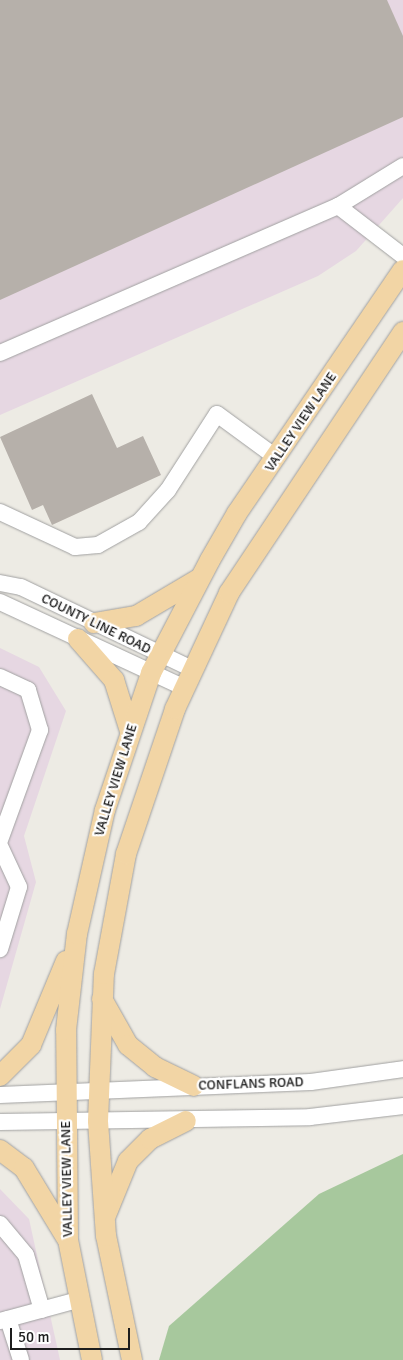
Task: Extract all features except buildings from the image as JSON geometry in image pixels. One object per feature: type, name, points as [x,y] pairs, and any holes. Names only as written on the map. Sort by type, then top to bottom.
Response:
[{"type":"main road","name":"VALLEY VIEW LANE","points":[[92,1360],[78,1300],[68,1240],[66,1030],[77,934],[106,810],[130,731],[156,664],[201,578],[237,513],[277,458],[403,270]]},
{"type":"main road","points":[[132,1360],[104,1219],[98,1121],[102,999],[126,854],[155,761],[192,669],[258,546],[403,332]]},
{"type":"main road","points":[[94,623],[136,616],[201,578]]},
{"type":"main road","points":[[78,639],[114,680],[130,731]]},
{"type":"main road","points":[[0,1076],[31,1045],[77,934]]},
{"type":"main road","points":[[102,999],[128,1045],[155,1067],[194,1086]]},
{"type":"main road","points":[[104,1219],[128,1161],[150,1139],[186,1121]]},
{"type":"main road","points":[[0,1150],[24,1168],[68,1240]]},
{"type":"street","points":[[0,353],[338,206],[403,166]]},
{"type":"street","points":[[338,206],[403,256]]},
{"type":"street","points":[[0,512],[75,547],[98,544],[140,522],[168,490],[217,414],[277,458]]},
{"type":"street","name":"COUNTY LINE ROAD","points":[[0,583],[21,587],[94,623],[156,664],[185,688]]},
{"type":"street","name":"COUNTY LINE ROAD","points":[[0,602],[78,639],[156,664],[192,669]]},
{"type":"street","points":[[0,678],[28,690],[40,730],[0,840]]},
{"type":"street","points":[[0,846],[19,887],[0,949]]},
{"type":"street","name":"CONFLANS ROAD","points":[[0,1095],[98,1089],[312,1082],[403,1069]]},
{"type":"street","points":[[0,1122],[66,1119],[186,1121],[310,1117],[403,1106]]},
{"type":"street","points":[[0,1224],[26,1255],[42,1310]]},
{"type":"street","points":[[21,1360],[4,1320],[78,1300]]},
{"type":"shaded area","points":[[0,0],[403,0],[403,198],[356,251],[318,276],[0,415]]},
{"type":"shaded area","points":[[0,648],[39,667],[66,711],[24,836],[36,882],[0,1009]]},
{"type":"shaded area","points":[[0,1189],[29,1219],[60,1360],[0,1360]]},
{"type":"green space","points":[[403,1154],[403,1360],[159,1360],[169,1326],[319,1194]]}]
